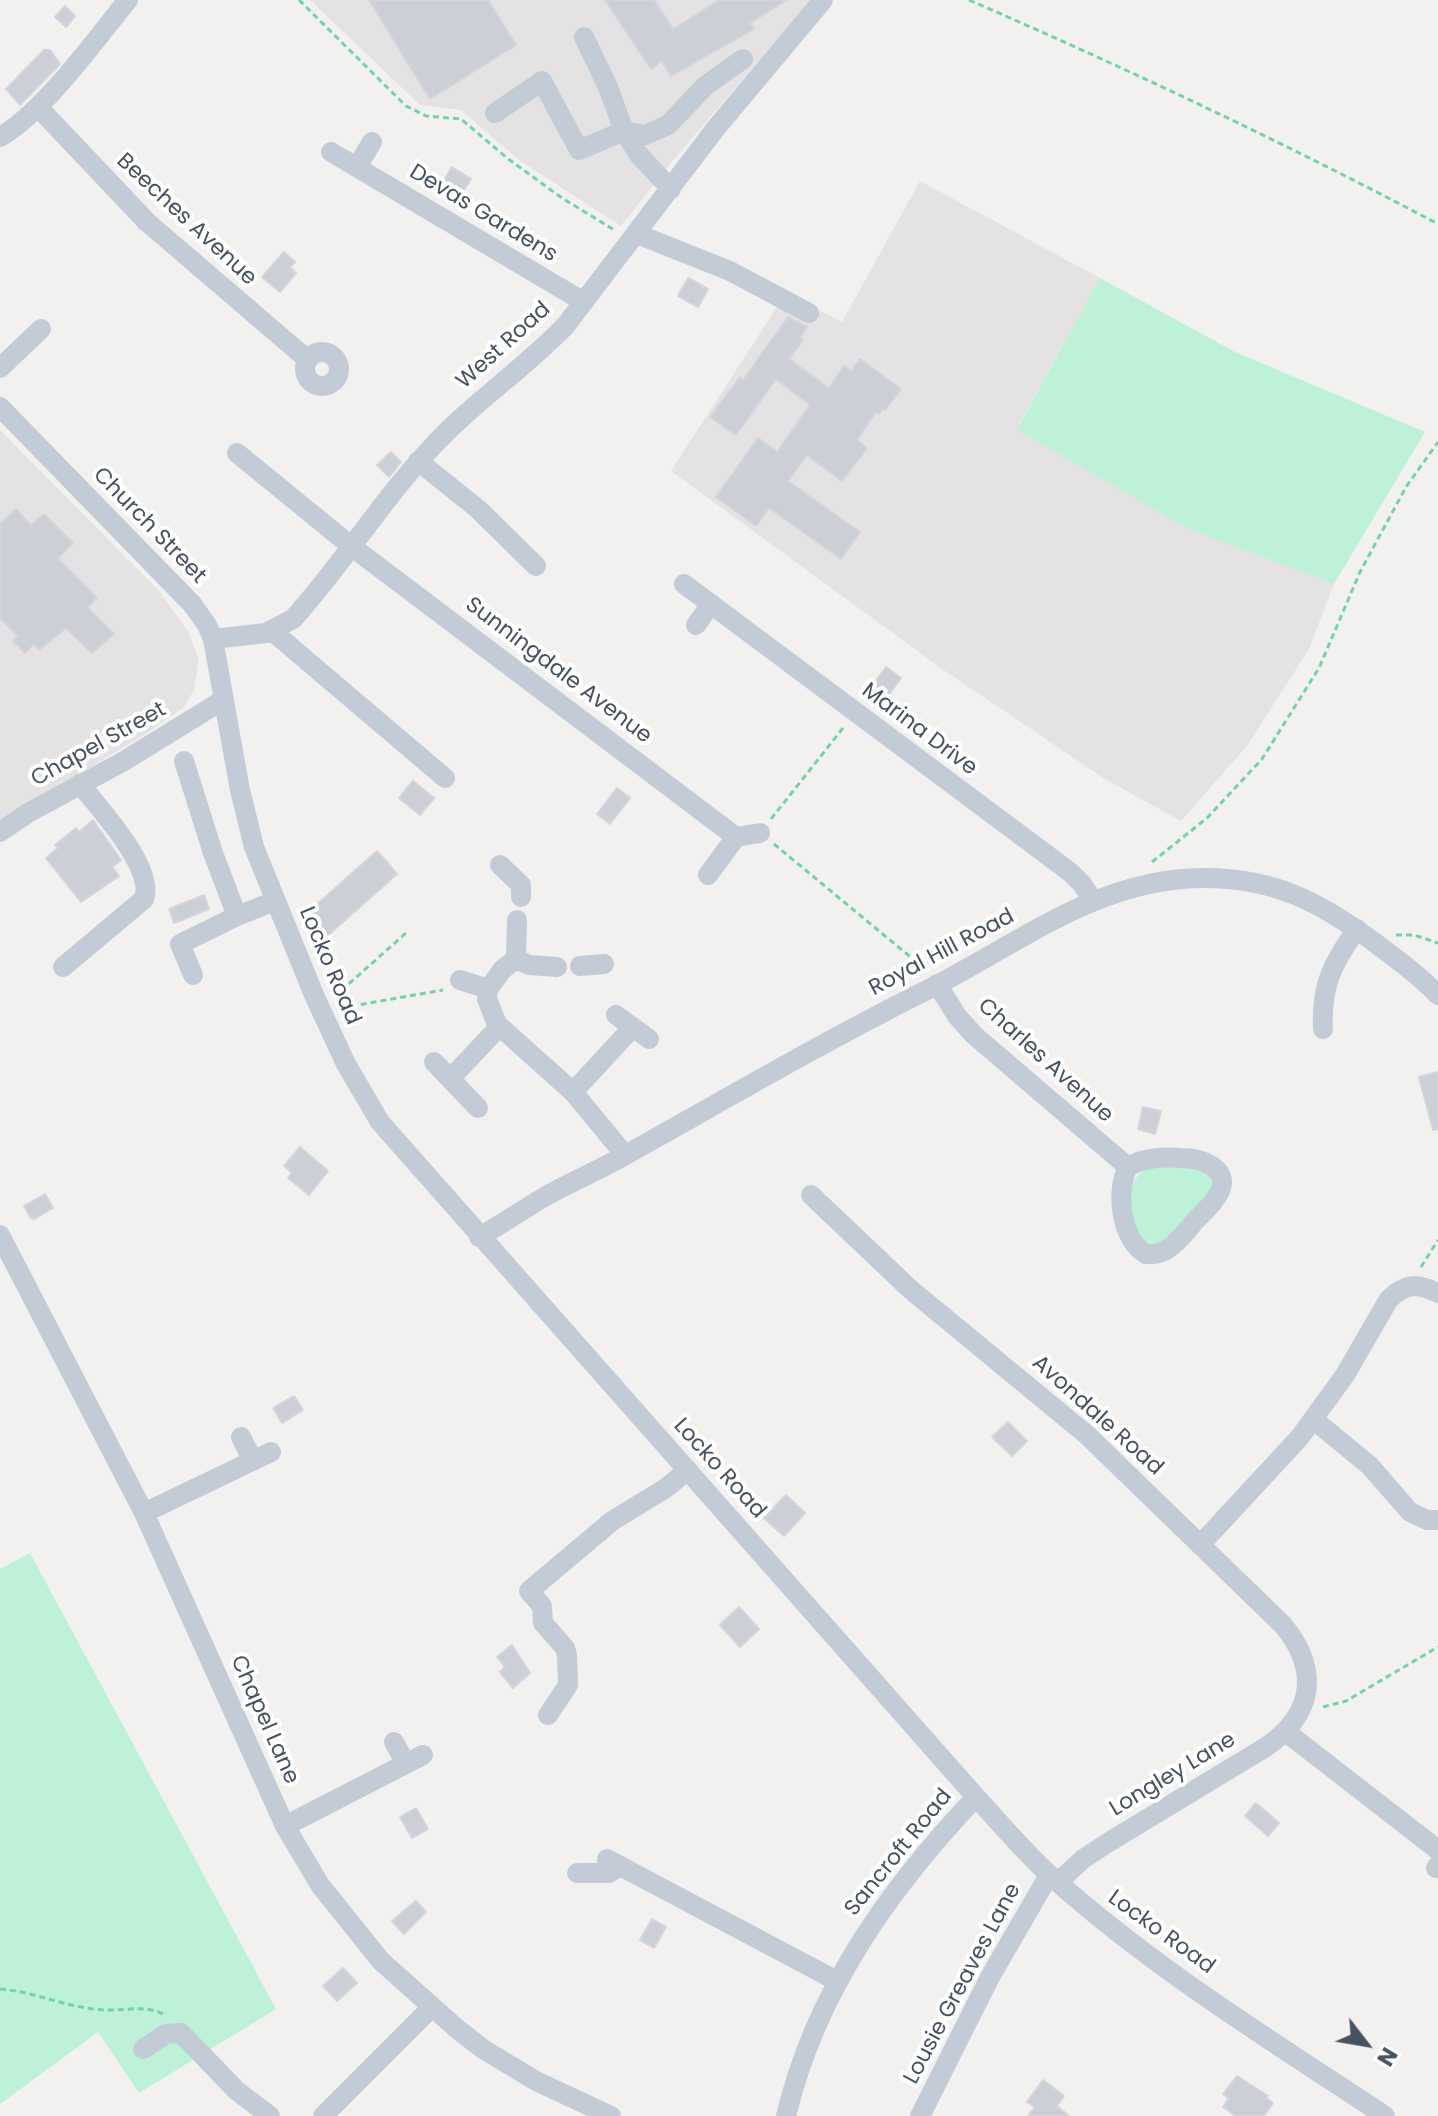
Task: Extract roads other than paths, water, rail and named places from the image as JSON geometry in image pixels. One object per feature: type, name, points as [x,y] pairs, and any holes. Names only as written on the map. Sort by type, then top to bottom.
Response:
[{"type":"street","points":[[0,137],[18,126],[38,107],[128,0]]},
{"type":"street","name":"West Road","points":[[213,639],[272,631],[287,624],[303,608],[418,461],[456,421],[548,343],[584,302],[716,128],[823,0]]},
{"type":"street","points":[[584,37],[608,87],[624,131],[639,155],[671,189]]},
{"type":"street","points":[[495,113],[542,81],[579,150],[624,131],[645,135],[668,125],[705,86],[743,59]]},
{"type":"street","name":"Beeches Avenue","points":[[38,107],[147,222],[308,360]]},
{"type":"street","points":[[357,167],[372,142]]},
{"type":"street","name":"Devas Gardens","points":[[331,152],[584,302]]},
{"type":"street","points":[[634,237],[730,271],[809,313]]},
{"type":"street","points":[[0,368],[41,329]]},
{"type":"street","name":"Church Street","points":[[0,407],[192,604],[213,639],[223,700]]},
{"type":"street","name":"Sunningdale Avenue","points":[[237,453],[351,546],[736,837]]},
{"type":"street","points":[[418,461],[478,509],[536,566]]},
{"type":"street","name":"Marina Drive","points":[[684,584],[1077,878],[1093,901]]},
{"type":"street","points":[[696,625],[711,604]]},
{"type":"street","points":[[272,631],[445,778]]},
{"type":"street","name":"Chapel Street","points":[[0,832],[223,700]]},
{"type":"street","name":"Locko Road","points":[[223,700],[247,820],[275,901],[321,1009],[366,1103],[404,1151],[976,1797],[1054,1879],[1134,1943],[1231,2013],[1385,2116]]},
{"type":"street","points":[[184,761],[237,916]]},
{"type":"street","points":[[63,967],[144,899],[146,893],[145,878],[134,858],[80,784]]},
{"type":"street","points":[[708,875],[736,837],[760,833]]},
{"type":"street","points":[[500,865],[521,885],[521,897]]},
{"type":"street","name":"Royal Hill Road","points":[[479,1237],[548,1195],[855,1025],[1093,901],[1132,886],[1202,878],[1239,881],[1307,899],[1357,929],[1438,995]]},
{"type":"street","points":[[193,975],[180,944],[275,901]]},
{"type":"street","points":[[516,959],[517,920]]},
{"type":"street","points":[[1323,1029],[1322,1007],[1328,977],[1333,963],[1357,929]]},
{"type":"street","points":[[516,959],[529,965],[557,967]]},
{"type":"street","points":[[516,959],[503,969],[488,989],[487,999],[499,1027],[573,1092],[625,1155]]},
{"type":"street","points":[[580,966],[604,964]]},
{"type":"street","name":"Charles Avenue","points":[[937,984],[957,1016],[974,1035],[1128,1167]]},
{"type":"street","points":[[452,985],[488,989]]},
{"type":"street","points":[[573,1092],[641,1033],[616,1015]]},
{"type":"street","points":[[450,1079],[499,1027]]},
{"type":"street","points":[[434,1062],[478,1108]]},
{"type":"street","points":[[1164,1157],[1200,1159],[1214,1166],[1221,1188],[1215,1199],[1170,1248],[1157,1254],[1146,1254],[1133,1242],[1126,1227],[1122,1185],[1128,1167],[1140,1161],[1164,1157]]},
{"type":"street","name":"Avondale Road","points":[[811,1195],[899,1280],[1087,1435],[1289,1633],[1306,1668],[1304,1702]]},
{"type":"street","name":"Chapel Lane","points":[[3,1246],[144,1513],[285,1826],[320,1885],[381,1961],[483,2049],[554,2090],[611,2116]]},
{"type":"street","points":[[1200,1545],[1313,1419],[1345,1375],[1384,1306],[1400,1289],[1410,1285],[1423,1286],[1438,1293]]},
{"type":"street","points":[[1313,1419],[1370,1466],[1410,1512],[1421,1518],[1438,1520]]},
{"type":"street","points":[[144,1513],[262,1457],[241,1437]]},
{"type":"street","points":[[548,1715],[568,1685],[568,1660],[565,1648],[543,1623],[542,1606],[529,1591],[612,1521],[666,1488],[688,1470]]},
{"type":"street","name":"Longley Lane","points":[[1054,1879],[1266,1747],[1286,1732],[1304,1702]]},
{"type":"street","points":[[1286,1732],[1437,1861]]},
{"type":"street","points":[[285,1826],[414,1760],[394,1742]]},
{"type":"street","name":"Sancroft Road","points":[[786,2116],[811,2040],[837,1981],[867,1930],[900,1883],[976,1797]]},
{"type":"street","points":[[577,1873],[609,1873],[614,1863],[837,1981]]},
{"type":"street","name":"Lousie Greaves Lane","points":[[920,2116],[990,1977],[1054,1879]]},
{"type":"street","points":[[323,2116],[432,2007]]},
{"type":"street","points":[[143,2049],[166,2034],[176,2032],[184,2035],[237,2091],[270,2116]]}]
